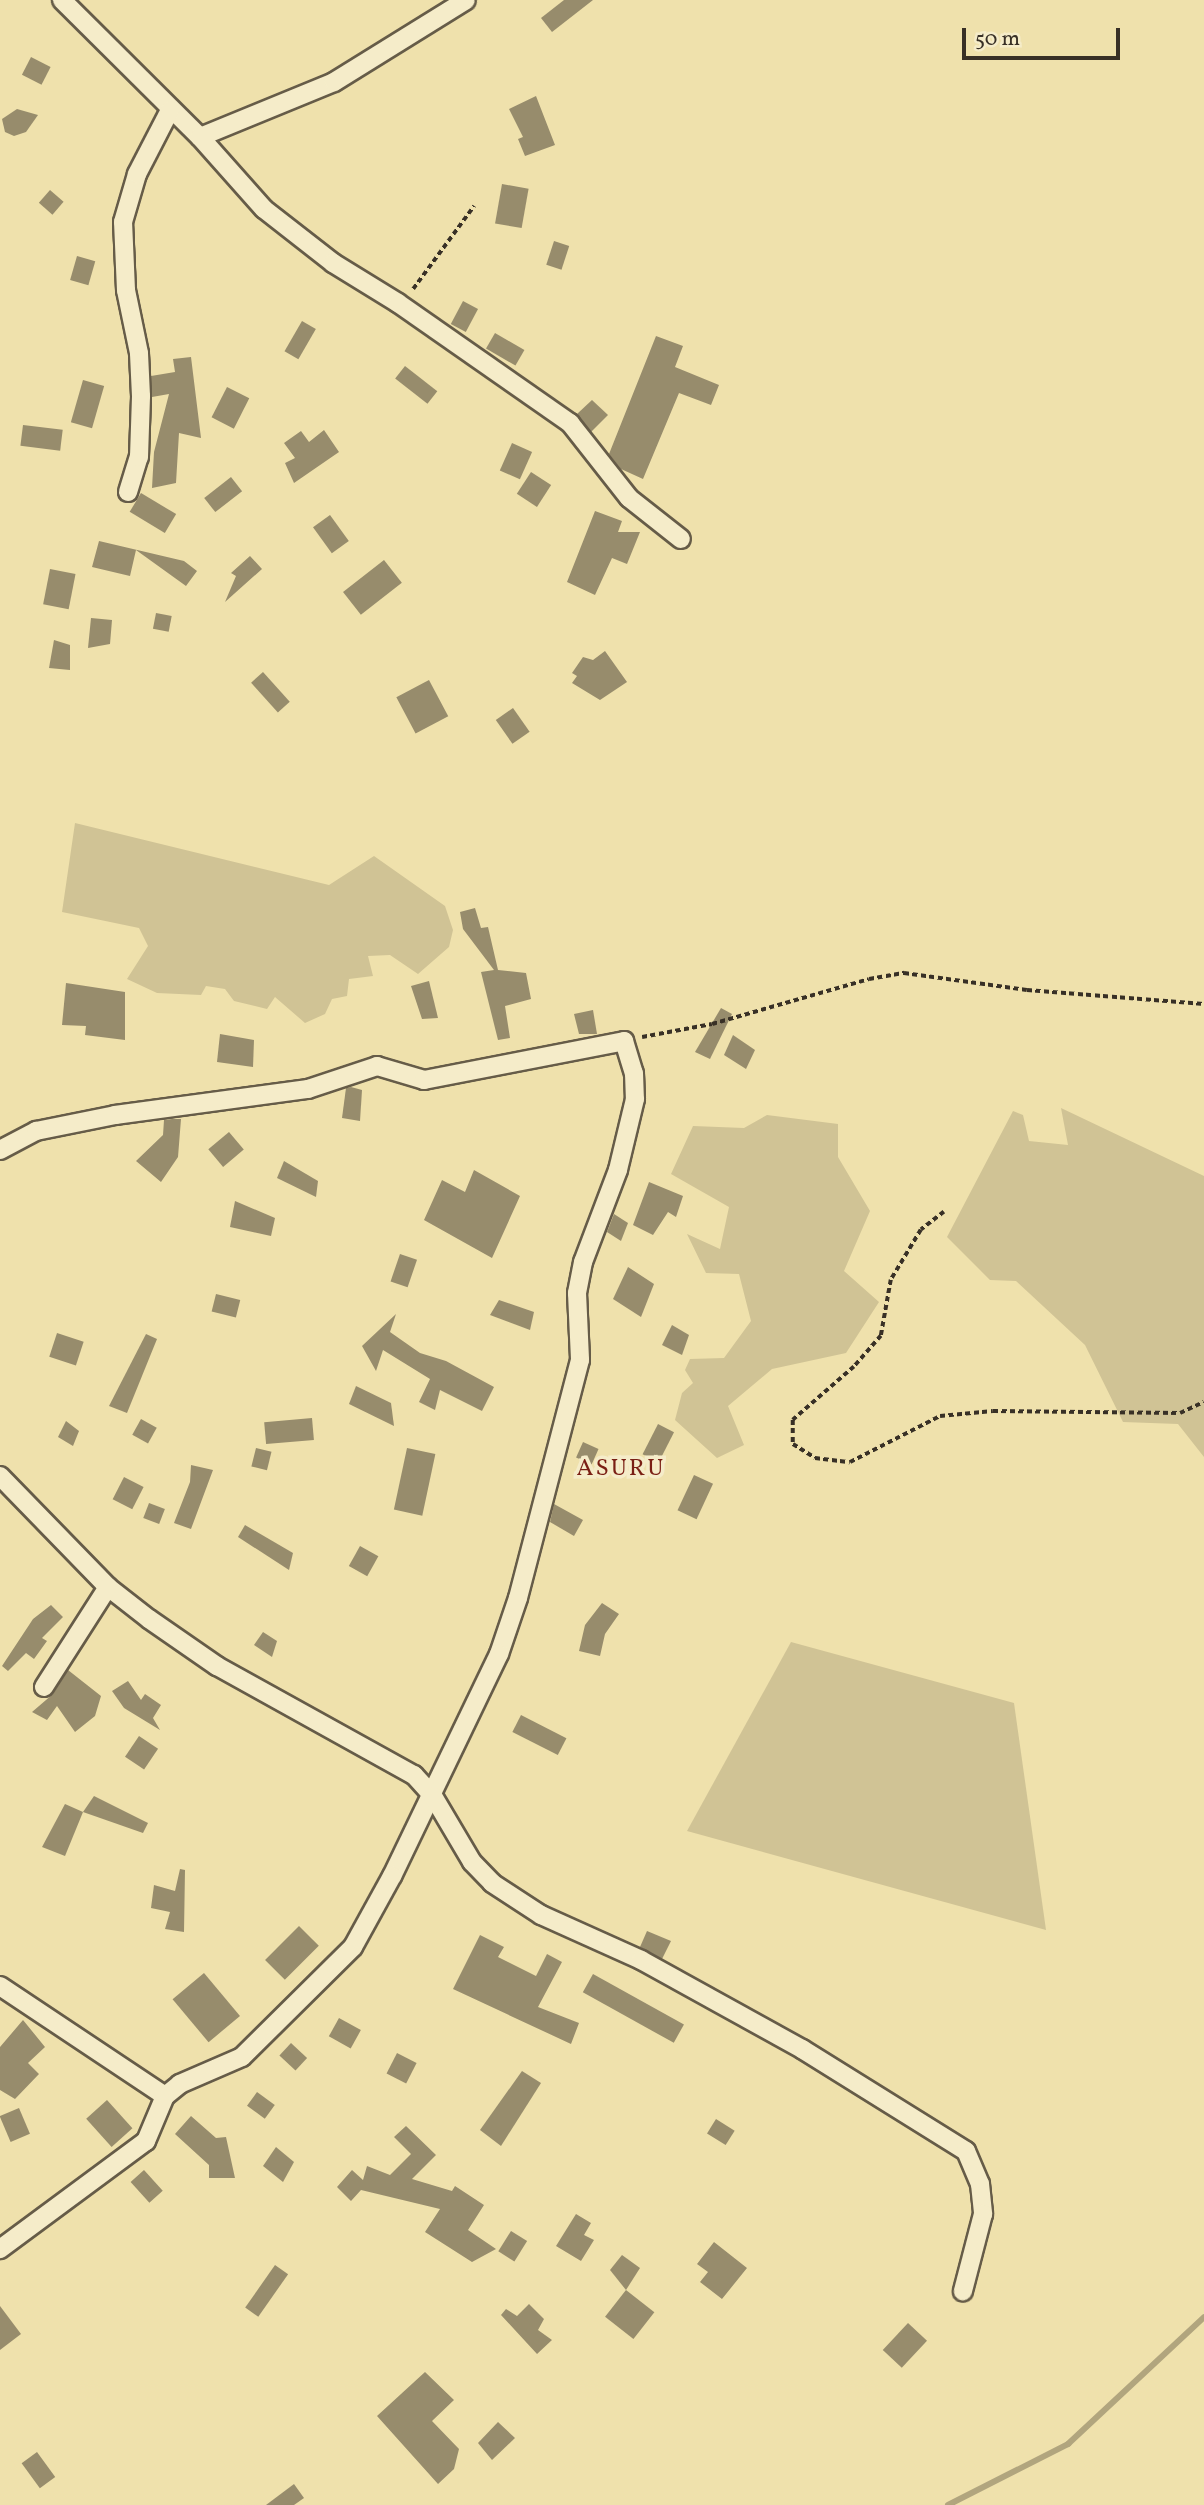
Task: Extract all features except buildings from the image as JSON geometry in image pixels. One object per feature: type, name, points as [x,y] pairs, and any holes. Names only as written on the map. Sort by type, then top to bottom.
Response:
[{"type":"street","points":[[62,0],[200,137],[264,209],[333,263],[398,303],[570,423],[629,498],[681,539]]},
{"type":"street","points":[[200,137],[334,82],[466,0]]},
{"type":"street","points":[[128,492],[139,457],[141,396],[139,353],[126,290],[123,222],[137,174],[170,110]]},
{"type":"street","points":[[0,1150],[36,1131],[116,1115],[308,1089],[377,1066],[424,1080],[624,1041],[634,1073],[635,1099],[618,1170],[581,1272],[577,1293],[580,1360],[499,1654],[433,1796],[353,1947],[242,2057],[180,2084],[165,2096],[146,2141],[0,2249]]},
{"type":"street","points":[[0,1475],[108,1587],[217,1666],[414,1775],[433,1796],[472,1862],[492,1883],[541,1915],[641,1960],[802,2049],[966,2151],[981,2184],[983,2214],[962,2291]]},
{"type":"street","points":[[44,1687],[108,1587]]},
{"type":"street","points":[[0,1986],[165,2096]]},
{"type":"path","points":[[398,303],[415,287],[474,206]]},
{"type":"path","points":[[624,1041],[712,1024],[904,973],[1027,990],[1204,1004]]},
{"type":"path","points":[[944,1212],[921,1230],[891,1280],[881,1336],[854,1367],[793,1420],[793,1444],[815,1458],[850,1462],[940,1416],[993,1411],[1180,1413],[1204,1402]]},
{"type":"shaded area","points":[[75,823],[329,885],[374,856],[445,906],[453,930],[449,947],[418,974],[390,955],[368,956],[373,976],[349,979],[347,996],[332,999],[325,1014],[305,1023],[275,997],[267,1009],[234,1001],[225,989],[206,986],[201,995],[157,993],[127,979],[148,946],[139,928],[62,912]]},
{"type":"shaded area","points":[[1061,1108],[1204,1176],[1204,1457],[1178,1424],[1123,1422],[1085,1345],[1016,1281],[990,1280],[947,1237],[1013,1111],[1023,1115],[1029,1141],[1068,1145]]},
{"type":"shaded area","points":[[767,1115],[838,1124],[838,1157],[870,1211],[844,1271],[879,1302],[846,1353],[772,1369],[728,1406],[744,1445],[717,1458],[675,1420],[682,1393],[693,1383],[685,1370],[690,1359],[724,1358],[751,1321],[739,1274],[706,1273],[687,1234],[720,1249],[729,1207],[671,1174],[693,1126],[744,1128]]},
{"type":"shaded area","points":[[791,1642],[1014,1703],[1046,1930],[687,1831]]},
{"type":"waterway","points":[[948,2505],[1068,2444],[1204,2317]]},
{"type":"district","name":"ASURU","points":[[621,1470]]}]
